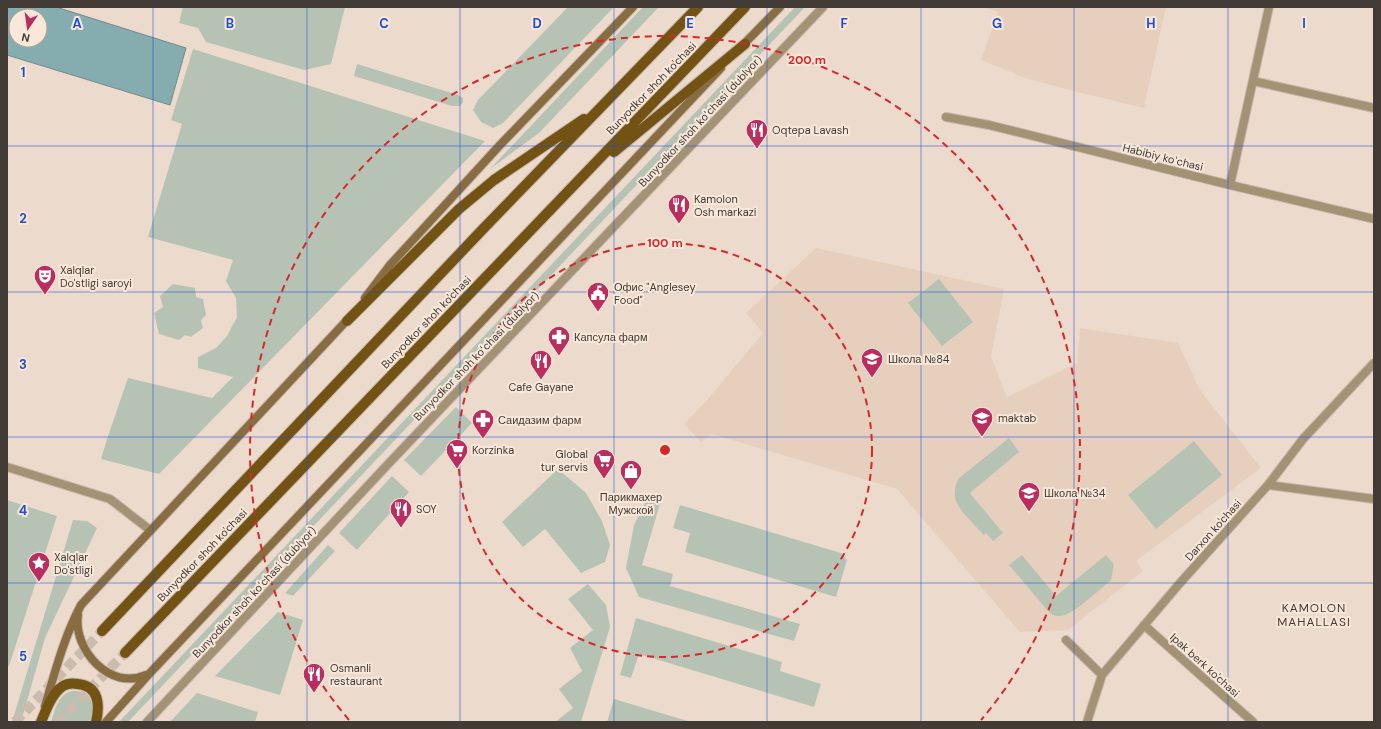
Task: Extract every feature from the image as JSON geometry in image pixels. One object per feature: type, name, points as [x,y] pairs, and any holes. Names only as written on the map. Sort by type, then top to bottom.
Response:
[{"type":"main road","name":"Bunyodkor shoh ko'chasi","points":[[102,631],[482,230],[698,7]]},
{"type":"main road","name":"Bunyodkor shoh ko'chasi","points":[[125,653],[745,7]]},
{"type":"main road","points":[[557,203],[633,135],[745,44]]},
{"type":"main road","points":[[347,321],[459,209],[494,180],[602,106]]},
{"type":"main road","points":[[40,722],[50,702],[59,689],[66,684],[74,683],[86,686],[97,696],[98,707],[96,722]]},
{"type":"street","points":[[40,722],[60,654],[73,620],[81,605],[347,321],[390,265],[500,145],[633,7]]},
{"type":"street","name":"Bunyodkor shoh koʻchasi (dublyor)","points":[[149,674],[780,7]]},
{"type":"street","name":"Bunyodkor shoh koʻchasi (dublyor)","points":[[148,722],[391,461],[823,7]]},
{"type":"street","points":[[1230,185],[1270,7]]},
{"type":"street","points":[[1253,81],[1374,108]]},
{"type":"street","name":"Habibiy koʻchasi","points":[[946,117],[989,125],[1374,219]]},
{"type":"street","name":"Darxon ko'chasi","points":[[1087,722],[1102,675],[1144,625],[1268,485],[1303,439],[1374,363]]},
{"type":"street","points":[[7,467],[110,499],[150,530]]},
{"type":"street","points":[[1268,485],[1374,499]]},
{"type":"street","points":[[81,605],[77,617],[78,633],[88,654],[95,663],[106,671],[119,677],[134,678],[149,674]]},
{"type":"street","name":"Ipak berk ko'chasi","points":[[1144,625],[1253,722]]},
{"type":"street","points":[[1066,640],[1102,675]]},
{"type":"street","points":[[106,722],[149,674]]},
{"type":"shaded area","points":[[984,7],[1166,7],[1144,108],[1028,79],[981,60],[998,12]]},
{"type":"shaded area","name":"maktab","points":[[816,248],[1004,289],[991,357],[1007,397],[1077,363],[1080,328],[1178,343],[1200,390],[1261,468],[1136,561],[1143,571],[1068,630],[1020,632],[897,489],[712,434],[701,442],[684,424],[706,401],[763,333],[746,313]]},
{"type":"green space","points":[[183,7],[345,7],[331,64],[304,70],[206,42],[198,28],[179,23]]},
{"type":"green space","points":[[568,7],[614,7],[503,123],[493,128],[481,122],[473,110],[478,100]]},
{"type":"green space","points":[[643,7],[659,7],[539,133],[490,169]]},
{"type":"green space","points":[[795,7],[805,7],[128,722],[119,722]]},
{"type":"green space","points":[[193,49],[485,141],[159,474],[101,459],[128,378],[212,398],[233,377],[198,368],[198,357],[216,348],[227,336],[237,317],[236,298],[226,281],[233,260],[148,237],[182,124],[171,120]]},
{"type":"green space","points":[[357,64],[458,95],[463,98],[463,102],[460,106],[452,106],[354,76]]},
{"type":"green space","points":[[939,279],[973,322],[942,346],[908,303]]},
{"type":"green space","points":[[173,284],[195,288],[196,297],[203,299],[206,315],[201,320],[203,328],[191,337],[185,335],[179,340],[159,334],[154,313],[163,307],[160,296]]},
{"type":"green space","points":[[456,407],[472,423],[421,476],[404,460]]},
{"type":"green space","points":[[1009,438],[1019,452],[970,493],[1003,533],[993,541],[986,533],[984,535],[959,506],[956,500],[955,488],[958,479]]},
{"type":"green space","points":[[1194,441],[1222,475],[1156,529],[1128,495]]},
{"type":"green space","points":[[558,469],[586,493],[602,521],[610,545],[605,562],[581,573],[545,529],[523,547],[502,522]]},
{"type":"green space","points":[[392,476],[409,492],[357,550],[339,533]]},
{"type":"green space","points":[[648,497],[661,500],[642,565],[673,574],[670,586],[800,624],[794,641],[639,597],[626,568],[634,525]]},
{"type":"green space","points":[[7,500],[57,516],[9,666],[7,666]]},
{"type":"green space","points":[[680,505],[841,553],[847,560],[836,597],[685,552],[690,533],[673,528]]},
{"type":"green space","points":[[73,520],[87,521],[97,528],[45,638],[21,722],[12,722]]},
{"type":"green space","points":[[328,545],[335,551],[293,596],[285,593]]},
{"type":"green space","points":[[1022,555],[1056,596],[1106,555],[1114,564],[1111,580],[1069,613],[1056,616],[1048,611],[1009,565]]},
{"type":"green space","points":[[588,584],[606,605],[610,627],[581,722],[555,722],[573,708],[559,689],[582,671],[570,648],[593,630],[568,599]]},
{"type":"green space","points":[[278,612],[303,620],[280,695],[215,676]]},
{"type":"green space","points":[[636,618],[782,662],[780,671],[821,684],[814,707],[639,654],[631,678],[620,675]]},
{"type":"green space","points":[[72,691],[84,693],[91,700],[93,710],[89,722],[51,722],[60,699],[63,695]]},
{"type":"green space","points":[[197,693],[258,712],[255,722],[170,722]]},
{"type":"green space","points":[[614,699],[691,722],[607,722]]},
{"type":"water","points":[[7,7],[56,7],[186,48],[170,105],[7,55]]},
{"type":"tunnel","points":[[15,722],[102,631]]},
{"type":"tunnel","points":[[58,722],[125,653]]},
{"type":"place","name":"Oqtepa Lavash","points":[[757,150]]},
{"type":"place","name":"Kamolon Osh markazi","points":[[679,224]]},
{"type":"place","name":"Xalqlar Do'stligi saroyi","points":[[45,296]]},
{"type":"place","name":"Офис \"Anglesey Food\"","points":[[598,312]]},
{"type":"place","name":"Капсула фарм","points":[[559,356]]},
{"type":"place","name":"Школа №84","points":[[872,378]]},
{"type":"place","name":"Cafe Gayane","points":[[541,380]]},
{"type":"place","name":"maktab","points":[[982,438]]},
{"type":"place","name":"Саидазим фарм","points":[[483,440]]},
{"type":"place","name":"Korzinka","points":[[457,470]]},
{"type":"place","name":"Global tur servis","points":[[604,480]]},
{"type":"place","name":"Парикмахер Мужской","points":[[631,490]]},
{"type":"place","name":"Школа №34","points":[[1029,512]]},
{"type":"place","name":"SOY","points":[[401,528]]},
{"type":"place","name":"Xalqlar Do'stligi","points":[[39,582]]},
{"type":"place","name":"Osmanli restaurant","points":[[314,694]]},
{"type":"district","name":"KAMOLON MAHALLASI","points":[[1314,615]]}]
